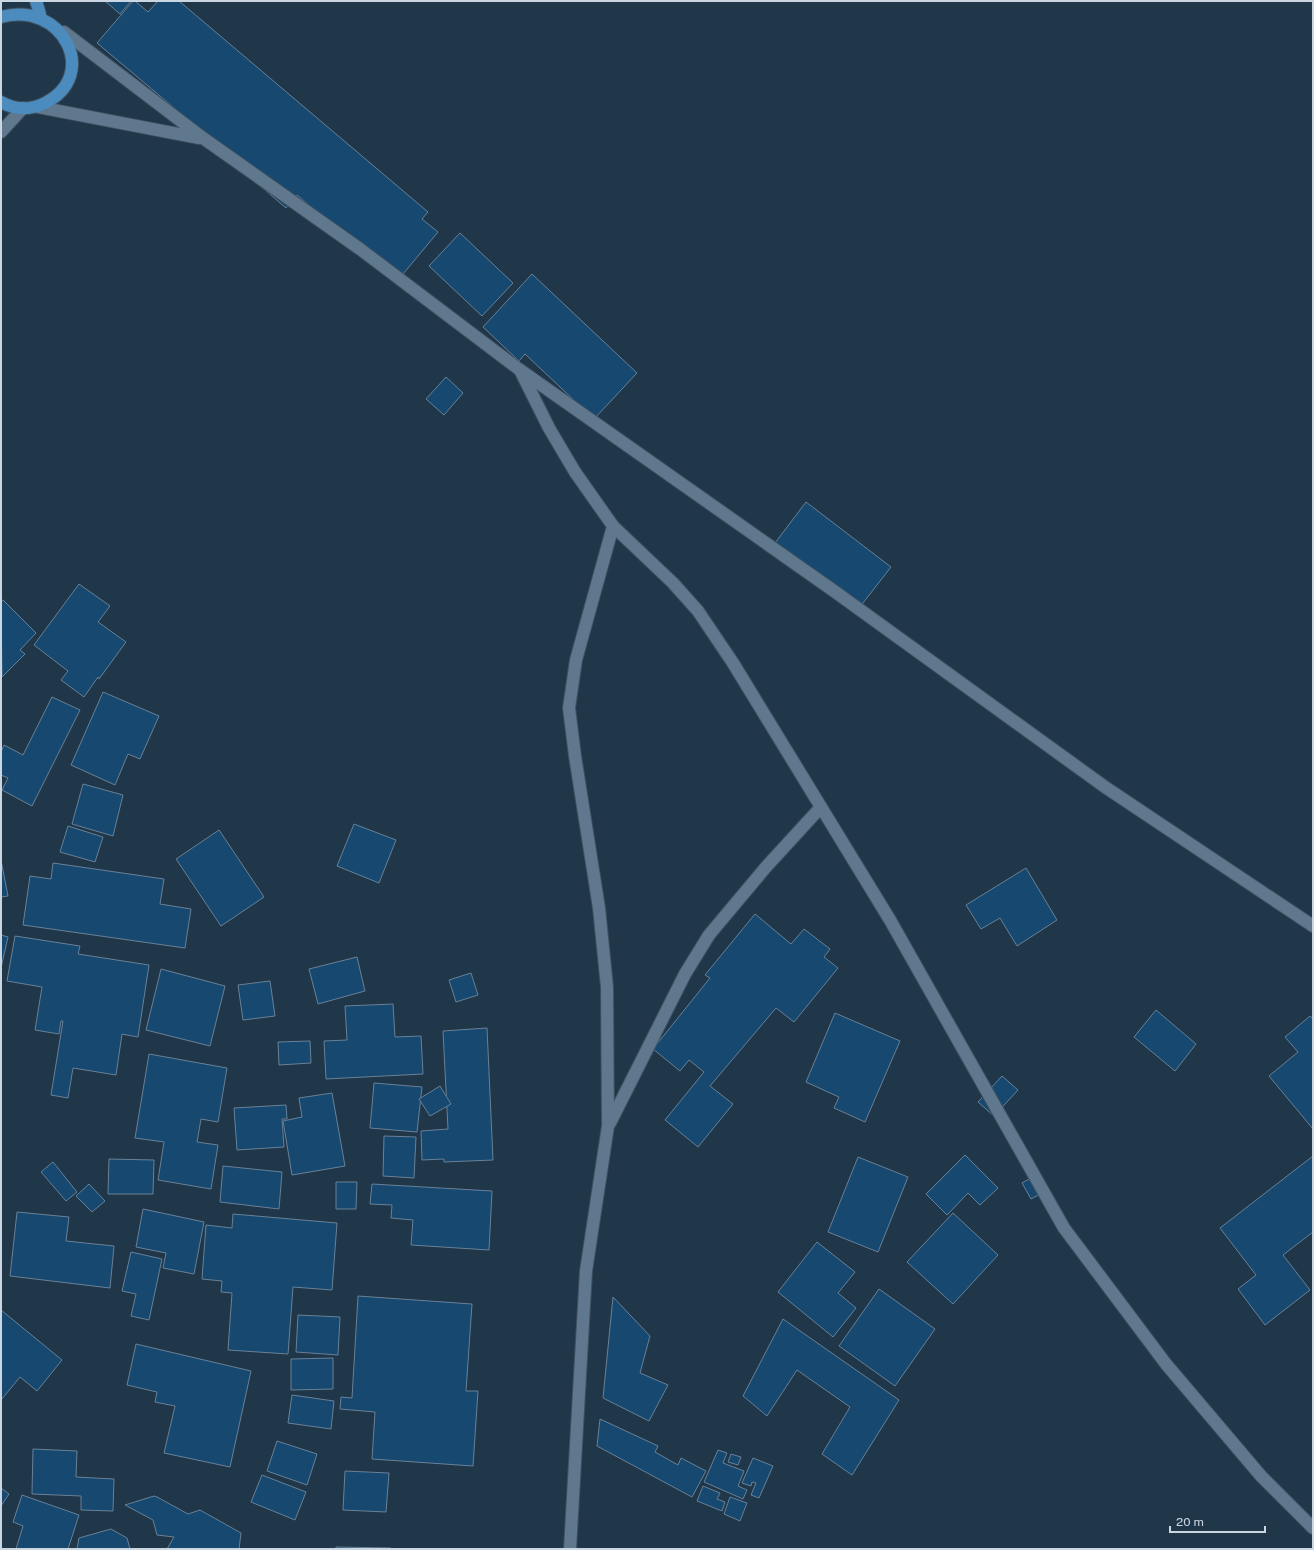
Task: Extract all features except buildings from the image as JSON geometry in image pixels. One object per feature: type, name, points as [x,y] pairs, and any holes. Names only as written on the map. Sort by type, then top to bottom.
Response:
[{"type":"main road","points":[[36,1],[40,14]]},
{"type":"main road","points":[[1,17],[10,13],[25,11],[40,14],[53,21],[64,32],[70,46],[72,61],[70,76],[62,90],[52,100],[38,107],[23,108],[8,106],[1,102]]},
{"type":"street","points":[[64,32],[203,138],[360,248],[520,370],[840,596],[1105,787],[1313,926]]},
{"type":"street","points":[[38,107],[203,138]]},
{"type":"street","points":[[1,132],[23,108]]},
{"type":"street","points":[[520,370],[549,428],[575,472],[613,526],[673,583],[698,611],[733,663],[890,920],[1064,1228],[1166,1364],[1261,1476],[1313,1528]]},
{"type":"street","points":[[570,1549],[586,1272],[608,1126],[607,987],[599,908],[569,708],[576,660],[613,526]]},
{"type":"street","points":[[608,1126],[685,974],[709,935],[766,867],[821,806]]}]
